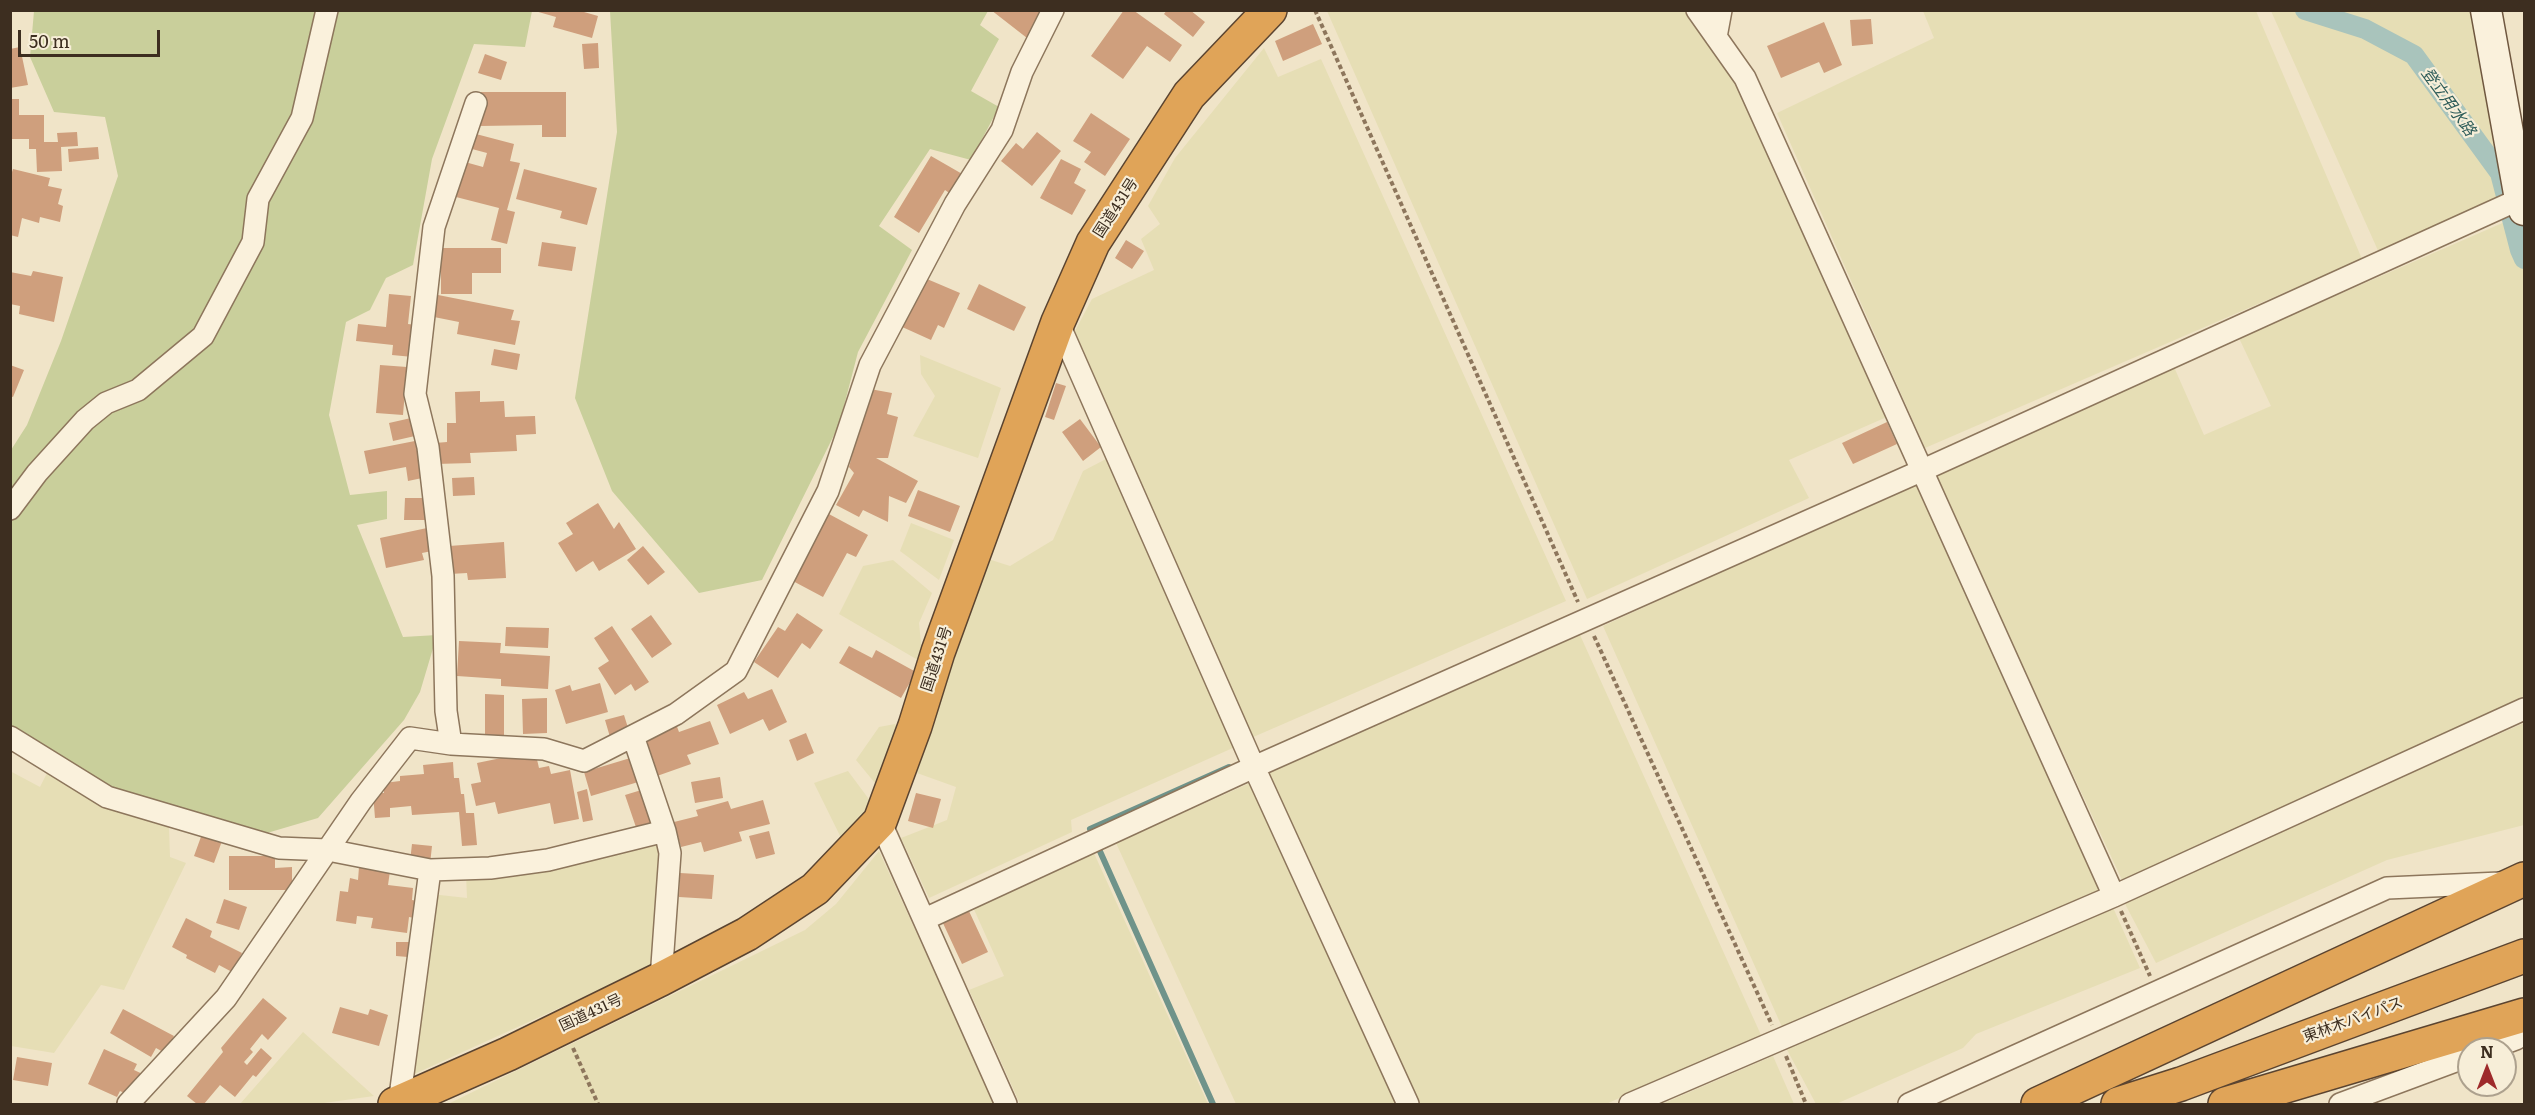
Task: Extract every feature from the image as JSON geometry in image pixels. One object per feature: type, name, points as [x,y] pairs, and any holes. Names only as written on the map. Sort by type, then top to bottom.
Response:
[{"type":"highway","name":"国道431号","points":[[398,1104],[460,1077],[661,979],[747,934],[815,889],[880,821],[942,641],[1058,322],[1094,243],[1189,95],[1270,10]]},
{"type":"highway","points":[[2038,1104],[2520,880]]},
{"type":"highway","name":"東林木バイパス","points":[[2118,1104],[2181,1084],[2524,956]]},
{"type":"highway","points":[[2225,1104],[2524,1015]]},
{"type":"highway","name":"東林木バイパス","points":[[2141,1104],[2181,1084]]},
{"type":"street","points":[[10,509],[36,473],[85,420],[106,403],[138,390],[203,336],[253,242],[258,199],[302,118],[327,10]]},
{"type":"street","points":[[128,1104],[226,998],[361,801],[410,738],[451,744],[544,749],[584,761],[676,714],[736,671],[828,491],[870,365],[955,204],[1002,130],[1022,72],[1053,10]]},
{"type":"street","points":[[1697,10],[1745,78],[2114,896]]},
{"type":"street","points":[[1716,37],[1721,10]]},
{"type":"street","points":[[925,919],[1585,618],[2522,205],[2486,10]]},
{"type":"street","points":[[451,744],[446,711],[442,576],[428,447],[415,394],[434,227],[476,103]]},
{"type":"street","points":[[1058,322],[1254,767],[1408,1104]]},
{"type":"street","points":[[1630,1104],[2114,896],[2524,709]]},
{"type":"street","points":[[633,736],[665,831],[670,853],[661,979]]},
{"type":"street","points":[[10,737],[106,797],[208,829],[279,848],[328,850],[429,870],[490,868],[548,860],[665,831]]},
{"type":"street","points":[[880,821],[1006,1104]]},
{"type":"street","points":[[398,1104],[429,870]]},
{"type":"street","points":[[1909,1104],[2387,888],[2520,880]]},
{"type":"street","points":[[2340,1104],[2457,1060]]},
{"type":"path","points":[[1315,10],[1585,618],[1806,1104]]},
{"type":"path","points":[[2114,896],[2153,982]]},
{"type":"path","points":[[562,1026],[598,1104]]},
{"type":"shaded area","points":[[1327,11],[1685,11],[1740,84],[1889,416],[1789,460],[1809,498],[1587,599]]},
{"type":"shaded area","points":[[1923,11],[2256,11],[2362,259],[1925,448],[1777,113],[1934,38]]},
{"type":"shaded area","points":[[2271,11],[2471,11],[2509,194],[2380,255]]},
{"type":"shaded area","points":[[1264,48],[1278,77],[1321,59],[1566,601],[1251,738],[1075,331],[1092,299],[1154,270],[1141,239],[1160,224],[1148,206],[1175,158]]},
{"type":"shaded area","points":[[2507,221],[2524,269],[2524,700],[2122,880],[1934,475],[2174,367],[2204,435],[2271,406],[2239,338]]},
{"type":"shaded area","points":[[920,355],[1001,388],[978,458],[913,436],[935,396],[921,374]]},
{"type":"shaded area","points":[[1106,459],[1235,747],[1071,820],[1072,832],[929,898],[901,838],[947,820],[956,787],[917,773],[985,558],[1010,566],[1053,540],[1083,471]]},
{"type":"shaded area","points":[[1920,481],[2101,892],[1782,1027],[1603,626]]},
{"type":"shaded area","points":[[911,523],[954,540],[939,580],[900,551]]},
{"type":"shaded area","points":[[893,560],[932,593],[919,623],[923,663],[839,614],[863,566]]},
{"type":"shaded area","points":[[1580,635],[1761,1035],[1606,1104],[1418,1104],[1269,772]]},
{"type":"shaded area","points":[[2524,723],[2524,825],[2387,860],[2156,963],[2123,900]]},
{"type":"shaded area","points":[[895,724],[899,732],[879,788],[856,760],[879,727]]},
{"type":"shaded area","points":[[10,771],[40,787],[47,773],[96,803],[169,827],[170,857],[186,863],[124,990],[101,985],[54,1053],[11,1046]]},
{"type":"shaded area","points":[[848,771],[871,802],[845,846],[814,783]]},
{"type":"shaded area","points":[[1250,783],[1397,1104],[1236,1104],[1116,843]]},
{"type":"shaded area","points":[[644,839],[647,848],[666,842],[658,963],[410,1076],[431,894],[467,898],[466,874]]},
{"type":"shaded area","points":[[879,851],[995,1104],[448,1104],[805,930],[836,904]]},
{"type":"shaded area","points":[[1093,851],[1208,1104],[1020,1104],[969,990],[1004,976],[972,905]]},
{"type":"shaded area","points":[[2111,903],[2140,968],[1976,1034],[1963,1048],[1836,1104],[1816,1104],[1785,1046]]},
{"type":"shaded area","points":[[303,1032],[374,1096],[317,1104],[240,1104]]},
{"type":"shaded area","points":[[1773,1056],[1794,1104],[1662,1104]]},
{"type":"green space","points":[[34,11],[532,11],[525,47],[474,44],[432,159],[413,265],[386,278],[370,310],[346,322],[329,415],[350,495],[387,491],[387,519],[357,525],[403,637],[437,635],[420,692],[404,720],[318,818],[267,833],[146,810],[11,729],[11,450],[27,425],[61,341],[118,176],[105,117],[54,112],[30,57]]},
{"type":"green space","points":[[610,11],[988,11],[980,25],[999,39],[971,91],[999,107],[971,160],[930,149],[879,226],[912,250],[858,352],[839,425],[762,580],[699,593],[612,491],[575,398],[617,132]]},
{"type":"building","points":[[577,10],[598,16],[592,38],[553,27],[556,17],[535,11]]},
{"type":"building","points":[[991,10],[1047,10],[1027,38]]},
{"type":"building","points":[[1124,10],[1133,10],[1182,45],[1170,62],[1147,46],[1123,79],[1091,56]]},
{"type":"building","points":[[1167,10],[1190,10],[1205,22],[1193,37],[1164,14]]},
{"type":"building","points":[[1871,19],[1873,44],[1852,46],[1850,20]]},
{"type":"building","points":[[1824,22],[1842,65],[1824,73],[1819,62],[1781,78],[1767,46]]},
{"type":"building","points":[[1313,24],[1322,44],[1283,61],[1275,41]]},
{"type":"building","points":[[598,43],[599,68],[584,69],[582,44]]},
{"type":"building","points":[[20,47],[28,85],[10,88],[10,49]]},
{"type":"building","points":[[485,54],[507,62],[501,80],[478,73]]},
{"type":"building","points":[[480,92],[566,92],[566,137],[542,137],[542,125],[480,126]]},
{"type":"building","points":[[10,99],[19,99],[19,115],[44,115],[44,142],[58,142],[57,133],[77,132],[78,146],[61,147],[62,171],[37,172],[36,149],[29,149],[29,139],[10,139]]},
{"type":"building","points":[[1091,113],[1130,139],[1105,176],[1084,162],[1091,152],[1073,141]]},
{"type":"building","points":[[1037,132],[1061,151],[1032,186],[1001,161],[1016,143],[1023,149]]},
{"type":"building","points":[[476,134],[514,144],[510,161],[520,163],[507,210],[515,212],[507,244],[491,240],[499,208],[456,197],[465,162],[483,167],[487,153],[472,149]]},
{"type":"building","points":[[98,147],[99,159],[69,162],[68,149]]},
{"type":"building","points":[[931,156],[964,175],[952,195],[945,190],[919,233],[894,217]]},
{"type":"building","points":[[1061,159],[1081,169],[1074,183],[1086,190],[1072,215],[1040,198]]},
{"type":"building","points":[[13,169],[50,178],[48,186],[62,189],[58,204],[63,206],[60,222],[40,217],[39,223],[22,218],[18,237],[10,235],[10,178]]},
{"type":"building","points":[[524,169],[597,188],[587,225],[560,218],[562,211],[516,199]]},
{"type":"building","points":[[1126,240],[1144,251],[1132,269],[1115,258]]},
{"type":"building","points":[[542,242],[576,247],[572,271],[538,266]]},
{"type":"building","points":[[441,248],[501,248],[501,273],[472,273],[472,294],[441,294]]},
{"type":"building","points":[[33,271],[63,277],[54,322],[19,314],[20,306],[10,304],[10,272],[31,276]]},
{"type":"building","points":[[927,279],[960,293],[944,328],[938,325],[931,340],[900,326],[917,290],[921,292]]},
{"type":"building","points":[[979,284],[1026,307],[1014,331],[967,309]]},
{"type":"building","points":[[389,294],[411,296],[408,324],[416,325],[413,357],[392,355],[393,345],[356,341],[358,324],[386,327]]},
{"type":"building","points":[[433,294],[514,310],[511,320],[520,321],[515,345],[457,334],[459,322],[429,316]]},
{"type":"building","points":[[494,349],[520,354],[517,370],[491,365]]},
{"type":"building","points":[[10,365],[24,370],[13,397],[10,396]]},
{"type":"building","points":[[380,365],[407,367],[403,415],[376,413]]},
{"type":"building","points":[[1056,383],[1066,386],[1054,420],[1045,417]]},
{"type":"building","points":[[870,389],[892,393],[887,414],[898,417],[888,458],[876,458],[918,481],[906,503],[889,496],[888,522],[863,510],[859,517],[836,505],[854,473],[849,467]]},
{"type":"building","points":[[480,391],[480,402],[504,401],[505,417],[535,416],[536,434],[516,435],[517,451],[470,453],[471,463],[436,464],[435,443],[447,442],[447,423],[456,423],[455,392]]},
{"type":"building","points":[[411,418],[415,436],[393,441],[389,423]]},
{"type":"building","points":[[1080,419],[1101,447],[1083,461],[1062,432]]},
{"type":"building","points":[[1887,422],[1897,444],[1853,464],[1842,443]]},
{"type":"building","points":[[420,440],[427,477],[408,481],[406,467],[369,474],[364,451]]},
{"type":"building","points":[[474,477],[475,495],[453,496],[452,478]]},
{"type":"building","points":[[918,490],[960,506],[950,532],[908,516]]},
{"type":"building","points":[[405,498],[428,498],[428,520],[404,520]]},
{"type":"building","points":[[598,503],[614,529],[619,522],[636,549],[599,571],[593,561],[576,572],[558,543],[573,534],[566,523]]},
{"type":"building","points":[[827,513],[868,535],[856,557],[847,553],[823,597],[791,580]]},
{"type":"building","points":[[427,528],[432,551],[422,553],[424,560],[386,568],[380,538]]},
{"type":"building","points":[[504,542],[506,578],[468,580],[467,573],[450,574],[449,546]]},
{"type":"building","points":[[643,546],[665,572],[648,585],[627,560]]},
{"type":"building","points":[[797,613],[823,630],[810,649],[802,643],[778,678],[754,662],[778,627],[785,631]]},
{"type":"building","points":[[651,615],[672,644],[652,658],[631,629]]},
{"type":"building","points":[[612,626],[649,682],[635,691],[631,684],[615,695],[598,668],[609,661],[594,638]]},
{"type":"building","points":[[506,627],[549,628],[548,648],[505,646]]},
{"type":"building","points":[[459,641],[501,643],[500,653],[550,656],[548,689],[501,686],[501,679],[457,676]]},
{"type":"building","points":[[849,646],[872,658],[876,650],[916,672],[901,698],[839,663]]},
{"type":"building","points":[[600,683],[608,712],[566,724],[555,690],[570,685],[572,691]]},
{"type":"building","points":[[772,689],[787,722],[769,731],[763,719],[730,734],[717,705],[744,692],[748,699]]},
{"type":"building","points":[[485,694],[504,695],[504,737],[485,736]]},
{"type":"building","points":[[547,698],[547,733],[523,734],[522,699]]},
{"type":"building","points":[[624,715],[629,731],[610,737],[605,720]]},
{"type":"building","points":[[710,721],[719,744],[687,755],[691,764],[657,776],[643,735],[676,724],[679,732]]},
{"type":"building","points":[[806,733],[814,753],[797,761],[789,740]]},
{"type":"building","points":[[535,751],[539,768],[549,766],[551,774],[570,770],[579,819],[554,824],[550,803],[498,814],[495,802],[476,806],[471,784],[481,782],[477,763]]},
{"type":"building","points":[[637,756],[645,780],[591,796],[584,772]]},
{"type":"building","points":[[453,762],[454,778],[459,778],[466,813],[474,813],[477,845],[462,846],[459,812],[412,815],[411,806],[390,808],[390,817],[375,818],[373,793],[384,793],[384,783],[400,781],[400,776],[424,774],[423,765]]},
{"type":"building","points":[[720,777],[723,798],[695,803],[691,782]]},
{"type":"building","points":[[648,788],[661,828],[639,836],[625,795]]},
{"type":"building","points":[[587,789],[593,820],[583,822],[577,792]]},
{"type":"building","points":[[916,793],[941,799],[933,828],[908,821]]},
{"type":"building","points":[[763,800],[770,824],[739,832],[742,841],[704,852],[701,842],[681,847],[674,822],[698,816],[696,810],[728,801],[731,809]]},
{"type":"building","points":[[769,831],[775,854],[756,859],[749,836]]},
{"type":"building","points":[[202,834],[222,841],[214,863],[194,856]]},
{"type":"building","points":[[412,844],[432,846],[430,864],[410,861]]},
{"type":"building","points":[[229,856],[275,856],[275,868],[292,867],[292,890],[229,890]]},
{"type":"building","points":[[359,867],[390,871],[388,885],[413,888],[412,900],[422,902],[420,919],[409,917],[407,933],[371,928],[373,918],[357,916],[356,924],[336,921],[340,891],[348,892],[350,878],[358,880]]},
{"type":"building","points":[[680,873],[714,875],[712,899],[679,897]]},
{"type":"building","points":[[224,899],[247,907],[239,930],[216,923]]},
{"type":"building","points":[[968,909],[988,952],[962,964],[942,921]]},
{"type":"building","points":[[186,918],[212,931],[210,937],[242,953],[232,972],[219,965],[215,973],[186,958],[187,955],[172,947]]},
{"type":"building","points":[[396,942],[409,942],[408,957],[396,956]]},
{"type":"building","points":[[263,998],[287,1018],[268,1040],[262,1034],[250,1049],[253,1052],[244,1062],[247,1065],[261,1048],[272,1058],[256,1077],[253,1075],[235,1097],[220,1085],[204,1104],[197,1104],[187,1096],[223,1052],[221,1048]]},
{"type":"building","points":[[340,1007],[368,1015],[370,1009],[388,1015],[379,1046],[332,1033]]},
{"type":"building","points":[[123,1009],[174,1036],[165,1053],[156,1048],[151,1057],[110,1033]]},
{"type":"building","points":[[104,1049],[137,1064],[134,1070],[149,1077],[139,1100],[120,1091],[117,1097],[88,1084]]},
{"type":"building","points":[[17,1057],[52,1063],[48,1086],[13,1080]]},
{"type":"waterway","name":"登立用水路","points":[[2305,10],[2365,29],[2414,55],[2500,173],[2524,259]]},
{"type":"waterway","points":[[1213,1104],[1090,829],[1229,767]]}]
